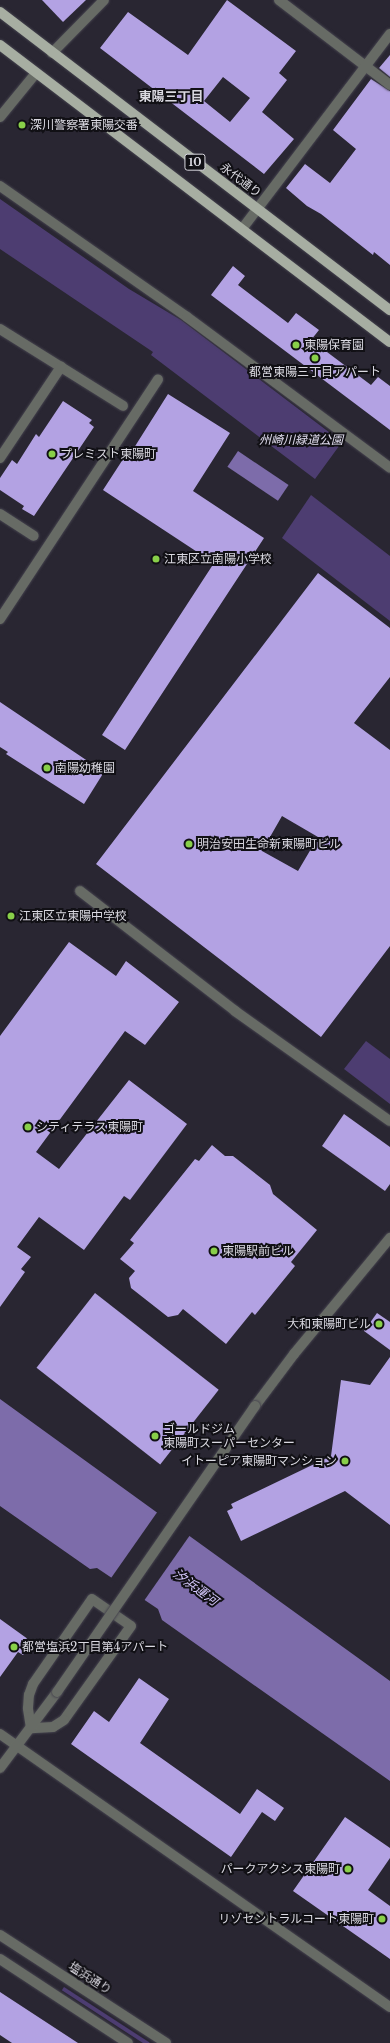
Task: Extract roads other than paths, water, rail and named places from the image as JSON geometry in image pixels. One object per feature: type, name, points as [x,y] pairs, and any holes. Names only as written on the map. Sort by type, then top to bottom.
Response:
[{"type":"main road","name":"永代通り","points":[[0,12],[390,310]]},
{"type":"main road","name":"10","points":[[0,46],[242,228],[390,342]]},
{"type":"street","points":[[52,53],[104,0]]},
{"type":"street","points":[[279,0],[390,85]]},
{"type":"street","points":[[242,228],[390,34]]},
{"type":"street","points":[[0,117],[36,73]]},
{"type":"street","points":[[0,186],[187,317],[390,468]]},
{"type":"street","points":[[0,329],[123,406]]},
{"type":"street","points":[[0,458],[60,367]]},
{"type":"street","points":[[0,619],[158,379]]},
{"type":"street","points":[[0,514],[34,536]]},
{"type":"street","points":[[80,891],[235,1011],[390,1120]]},
{"type":"street","points":[[0,1768],[57,1692],[255,1406],[294,1354],[390,1238]]},
{"type":"street","points":[[92,1599],[131,1626],[64,1720],[53,1727],[31,1728],[29,1695],[33,1684],[92,1599]]},
{"type":"street","points":[[0,1734],[390,2007]]},
{"type":"street","name":"塩浜通り","points":[[0,1935],[166,2043]]},
{"type":"street","points":[[0,1959],[128,2043]]},
{"type":"water","points":[[238,451],[289,485],[278,501],[227,467]]},
{"type":"water","name":"汐浜運河","points":[[0,1399],[390,1681],[390,1781],[162,1620],[158,1609],[97,1568],[90,1569],[0,1506]]},
{"type":"place","name":"深川警察署東陽交番","points":[[22,125]]},
{"type":"place","name":"東陽保育園","points":[[296,345]]},
{"type":"place","name":"都営東陽三丁目アパート","points":[[315,358]]},
{"type":"place","name":"プレミスト東陽町","points":[[52,454]]},
{"type":"place","name":"江東区立南陽小学校","points":[[156,559]]},
{"type":"place","name":"南陽幼稚園","points":[[47,768]]},
{"type":"place","name":"明治安田生命新東陽町ビル","points":[[189,844]]},
{"type":"place","name":"江東区立東陽中学校","points":[[11,916]]},
{"type":"place","name":"シティテラス東陽町","points":[[28,1127]]},
{"type":"place","name":"東陽駅前ビル","points":[[214,1251]]},
{"type":"place","name":"大和東陽町ビル","points":[[379,1324]]},
{"type":"place","name":"ゴールドジム 東陽町スーパーセンター","points":[[155,1436]]},
{"type":"place","name":"イトーピア東陽町マンション","points":[[345,1461]]},
{"type":"place","name":"都営塩浜2丁目第4アパート","points":[[14,1647]]},
{"type":"place","name":"パークアクシス東陽町","points":[[348,1869]]},
{"type":"place","name":"リゾセントラルコート東陽町","points":[[382,1919]]},
{"type":"district","name":"東陽三丁目","points":[[171,97]]},
{"type":"park label","name":"州崎川緑道公園","points":[[301,440]]}]
